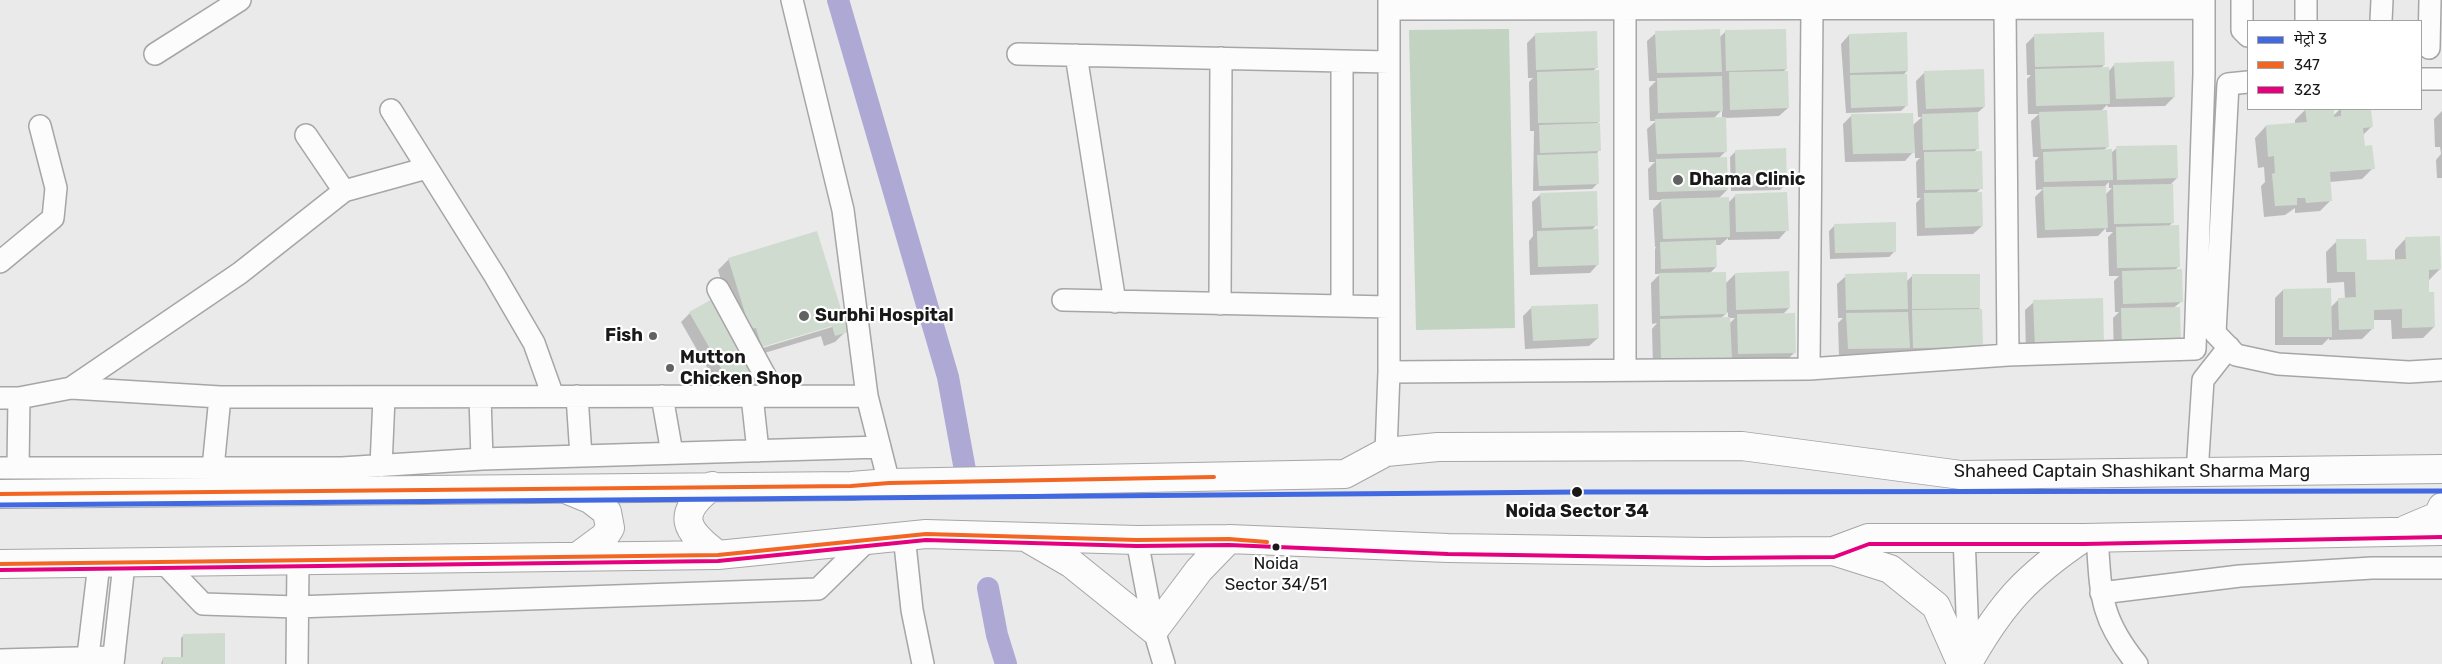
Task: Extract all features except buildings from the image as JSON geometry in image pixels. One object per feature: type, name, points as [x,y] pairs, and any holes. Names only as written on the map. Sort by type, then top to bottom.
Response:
[{"type":"main road","name":"Shaheed Captain Shashikant Sharma Marg","points":[[0,494],[851,486],[889,482],[1345,474],[1386,452],[1438,447],[1742,446],[1961,475],[2442,468]]},
{"type":"main road","points":[[2414,469],[2438,480],[2442,485]]},
{"type":"main road","points":[[712,486],[696,499],[689,510],[688,521],[701,542],[718,554]]},
{"type":"main road","points":[[564,488],[590,499],[607,512],[610,528],[604,537],[577,558]]},
{"type":"main road","points":[[0,506],[20,503],[44,495]]},
{"type":"main road","points":[[2399,531],[2438,516],[2442,507]]},
{"type":"main road","points":[[1833,551],[1868,538],[1964,536],[2090,537],[2442,531]]},
{"type":"main road","points":[[0,564],[52,565],[577,558],[718,554],[915,534],[1137,540],[1229,539],[1448,548],[1833,551],[1890,569],[1936,606],[1959,658],[1969,662],[1990,624],[2016,591],[2048,562],[2090,537]]},
{"type":"main road","points":[[1016,536],[1072,564],[1154,630],[1199,570],[1229,539]]},
{"type":"main road","points":[[0,545],[29,554],[52,565]]},
{"type":"street","points":[[155,54],[240,0]]},
{"type":"street","points":[[792,0],[843,210],[867,396],[889,482]]},
{"type":"street","points":[[2242,0],[2242,30],[2247,35]]},
{"type":"street","points":[[2306,0],[2306,20]]},
{"type":"street","points":[[2381,20],[2382,0]]},
{"type":"street","points":[[2430,0],[2430,48]]},
{"type":"street","points":[[1386,452],[1389,372],[1389,4],[1625,9],[1812,9],[2204,4],[2195,349],[2008,356],[1809,369],[1389,372]]},
{"type":"street","points":[[2005,8],[2008,356]]},
{"type":"street","points":[[1625,9],[1625,370]]},
{"type":"street","points":[[1809,369],[1812,9]]},
{"type":"street","points":[[1018,54],[1389,62]]},
{"type":"street","points":[[1076,55],[1115,302]]},
{"type":"street","points":[[1220,304],[1221,58]]},
{"type":"street","points":[[1342,61],[1342,306]]},
{"type":"street","points":[[2422,79],[2442,79]]},
{"type":"street","points":[[2247,82],[2228,84],[2215,333],[2236,355],[2278,364],[2409,372],[2442,370]]},
{"type":"street","points":[[391,110],[495,276],[534,344],[553,396]]},
{"type":"street","points":[[0,262],[53,218],[56,188],[40,126]]},
{"type":"street","points":[[306,136],[344,191]]},
{"type":"street","points":[[71,388],[240,273],[344,191],[427,168]]},
{"type":"street","points":[[718,289],[776,396]]},
{"type":"street","points":[[1063,300],[1389,307]]},
{"type":"street","points":[[2197,473],[2204,380],[2229,347]]},
{"type":"street","points":[[867,396],[220,397],[71,388],[9,398],[9,468],[342,468],[482,459],[880,447]]},
{"type":"street","points":[[480,396],[482,459]]},
{"type":"street","points":[[577,396],[581,456]]},
{"type":"street","points":[[662,396],[672,454]]},
{"type":"street","points":[[752,396],[758,451]]},
{"type":"street","points":[[213,468],[220,397]]},
{"type":"street","points":[[381,466],[384,398]]},
{"type":"street","points":[[915,534],[912,610],[923,664]]},
{"type":"street","points":[[1964,536],[1969,662]]},
{"type":"street","points":[[2090,537],[2108,622],[2137,664]]},
{"type":"street","points":[[164,563],[203,604],[296,606],[818,589],[870,538]]},
{"type":"street","points":[[1137,540],[1154,630],[1164,664]]},
{"type":"street","points":[[297,664],[296,606],[298,561]]},
{"type":"street","points":[[87,660],[111,564]]},
{"type":"street","points":[[0,660],[113,661],[111,564]]},
{"type":"street","points":[[2101,593],[2240,576],[2372,568],[2442,568]]},
{"type":"green space","points":[[1509,29],[1515,328],[1416,330],[1409,30]]},
{"type":"waterway","points":[[838,0],[948,377],[967,481]]},
{"type":"waterway","points":[[988,588],[997,635],[1006,664]]},
{"type":"metro line","name":"3","points":[[0,505],[1579,492],[2442,491]]},
{"type":"transit line","name":"347","points":[[0,494],[851,486],[889,483],[1214,477]]},
{"type":"transit line","name":"347","points":[[0,564],[718,555],[926,534],[1137,540],[1229,539],[1267,542]]},
{"type":"transit line","name":"323","points":[[0,570],[718,561],[926,540],[1137,546],[1229,545],[1448,554],[1707,558],[1834,557],[1869,544],[2083,544],[2442,537]]},
{"type":"place","name":"Dhama Clinic","points":[[1678,180]]},
{"type":"place","name":"Surbhi Hospital","points":[[804,316]]},
{"type":"place","name":"Fish","points":[[653,336]]},
{"type":"place","name":"Mutton Chicken Shop","points":[[670,368]]},
{"type":"place","name":"Noida Sector 34","points":[[1577,492]]},
{"type":"place","name":"Noida Sector 34/51","points":[[1276,547]]}]
